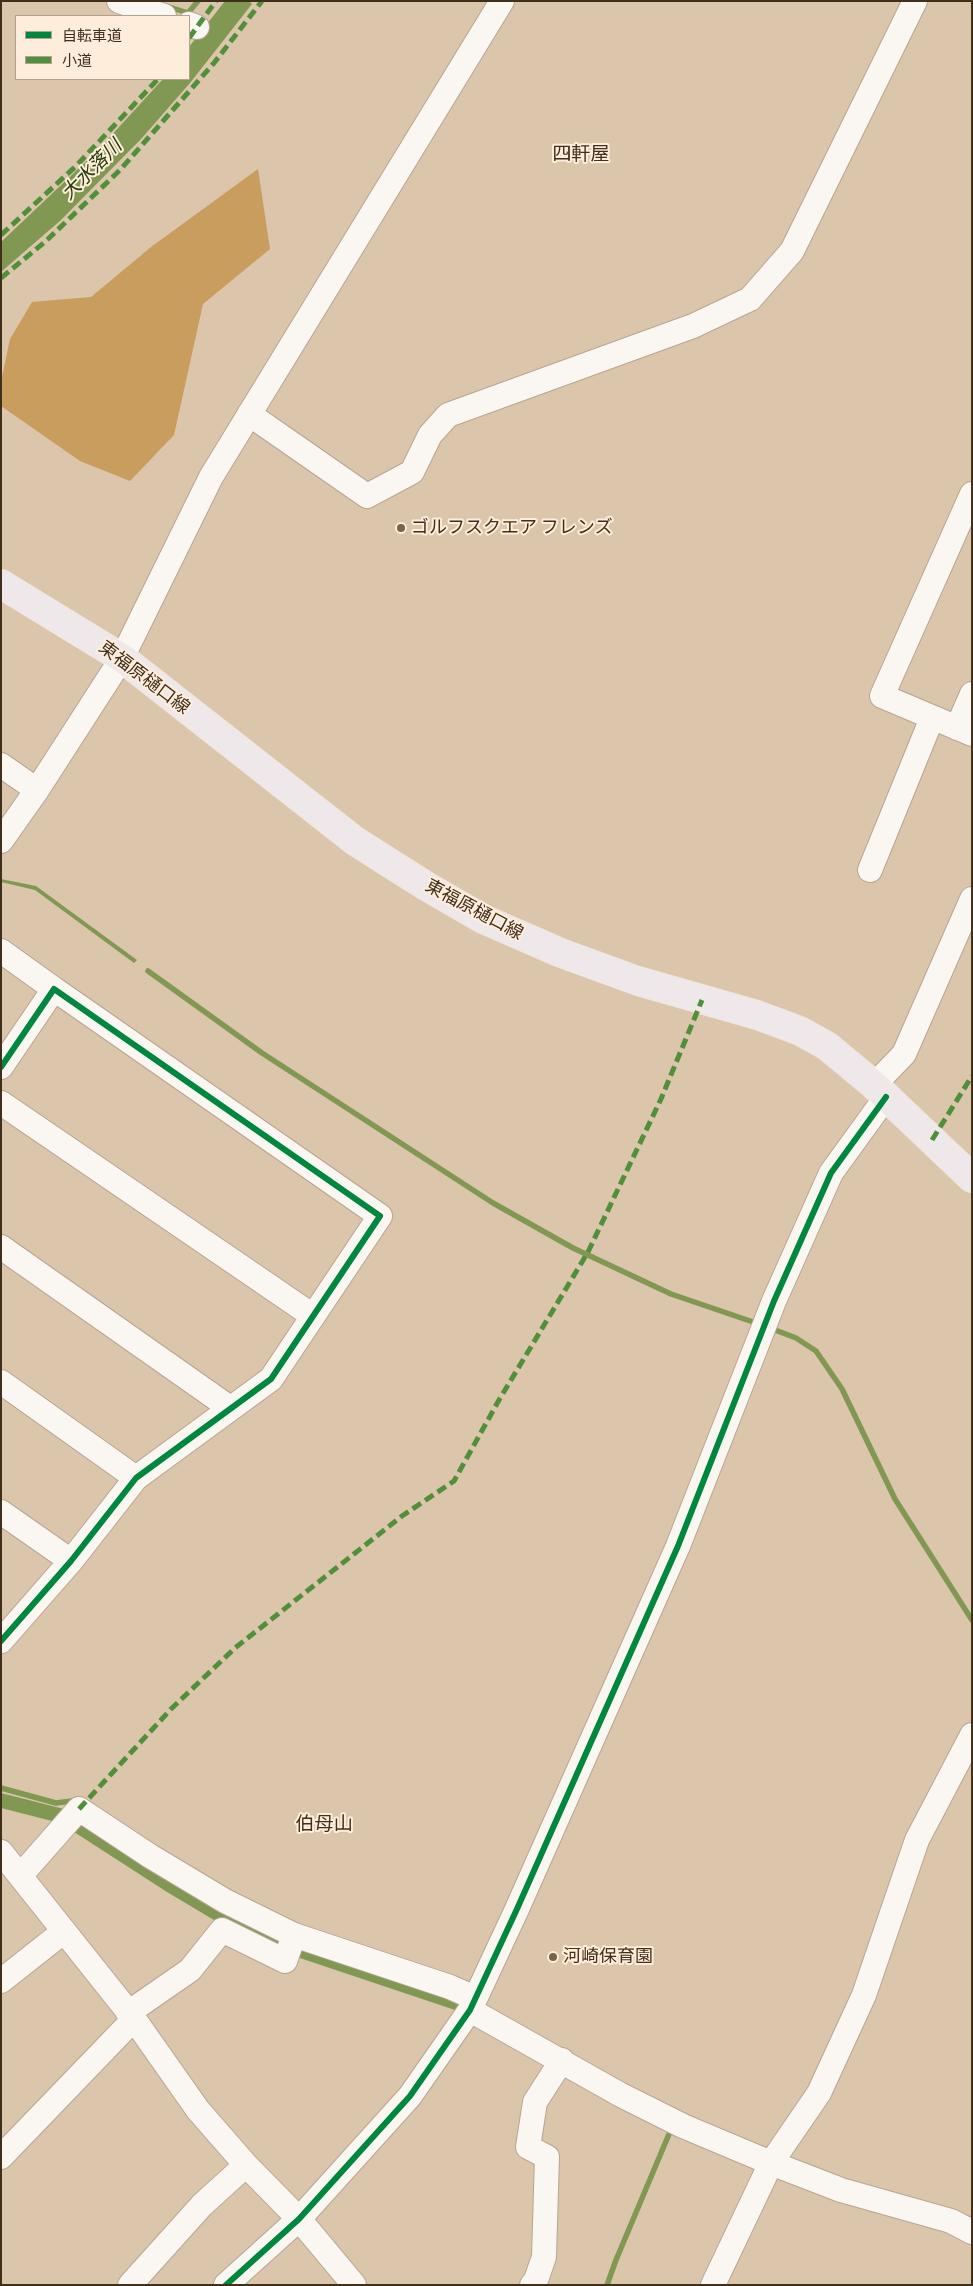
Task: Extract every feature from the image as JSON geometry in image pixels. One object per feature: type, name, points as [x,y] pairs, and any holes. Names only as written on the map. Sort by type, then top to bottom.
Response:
[{"type":"main road","name":"東福原樋口線","points":[[1,584],[122,658],[355,841],[483,919],[561,953],[638,981],[757,1016],[800,1031],[827,1046],[880,1091],[972,1178]]},
{"type":"street","points":[[119,1],[161,15]]},
{"type":"street","points":[[1,841],[37,790],[122,658],[211,477],[502,1]]},
{"type":"street","points":[[249,414],[367,496],[412,472],[430,434],[448,415],[693,326],[750,299],[792,251],[916,1]]},
{"type":"street","points":[[972,494],[882,696],[964,731],[972,694]]},
{"type":"street","points":[[870,870],[932,718]]},
{"type":"street","points":[[1,765],[37,790]]},
{"type":"street","points":[[226,2285],[299,2220],[410,2096],[424,2072],[473,2004],[678,1546],[774,1301],[830,1173],[904,1054],[972,899]]},
{"type":"street","points":[[1,951],[380,1216],[271,1379],[136,1478],[71,1561],[1,1641]]},
{"type":"street","points":[[1,1066],[54,989]]},
{"type":"street","points":[[1,1103],[313,1316]]},
{"type":"street","points":[[1,1247],[230,1408]]},
{"type":"street","points":[[1,1382],[136,1478]]},
{"type":"street","points":[[1,1512],[71,1561]]},
{"type":"street","points":[[713,2285],[771,2163],[818,2093],[860,2004],[918,1840],[972,1735]]},
{"type":"street","points":[[21,1875],[79,1809],[150,1856],[225,1901],[291,1944],[450,1987],[473,2004],[562,2060],[621,2095],[683,2126],[842,2190],[951,2221],[972,2232]]},
{"type":"street","points":[[1,1852],[131,2016],[198,2110],[246,2165],[299,2220],[354,2285]]},
{"type":"street","points":[[1,2157],[131,2016],[190,1970],[222,1930],[285,1961],[291,1944]]},
{"type":"street","points":[[1,1980],[63,1932]]},
{"type":"street","points":[[532,2285],[536,2280],[544,2257],[547,2157],[528,2147],[535,2102],[562,2060]]},
{"type":"street","points":[[130,2285],[202,2205],[246,2165]]},
{"type":"shaded area","points":[[258,169],[270,249],[203,304],[174,435],[130,481],[80,461],[1,406],[1,382],[10,339],[32,302],[91,297],[151,247]]},
{"type":"water","name":"大水落川","points":[[225,1],[249,1],[252,4],[190,83],[142,138],[61,220],[1,272],[1,242],[97,151],[162,80],[190,80],[190,46]]},
{"type":"water","points":[[1,879],[36,886],[137,960],[134,963],[35,890],[1,882]]},
{"type":"water","points":[[1,1793],[64,1809],[83,1816],[186,1884],[282,1934],[466,1999],[462,2006],[621,2100],[747,2159],[844,2196],[957,2228],[972,2237],[972,2244],[940,2228],[864,2208],[802,2187],[706,2146],[628,2109],[458,2011],[267,1947],[219,1923],[56,1822],[1,1808]]},
{"type":"waterway","points":[[166,6],[188,13],[198,1]]},
{"type":"waterway","points":[[148,971],[262,1053],[493,1203],[573,1248],[671,1294],[759,1324]]},
{"type":"waterway","points":[[770,1328],[796,1338],[816,1351],[842,1389],[895,1499],[972,1620]]},
{"type":"waterway","points":[[1,1788],[56,1803],[72,1801],[76,1803]]},
{"type":"waterway","points":[[607,2285],[672,2127]]},
{"type":"marked path","points":[[190,37],[216,1]]},
{"type":"marked path","points":[[1,278],[46,241],[120,170],[214,63],[262,1]]},
{"type":"marked path","points":[[1,235],[76,166],[157,80]]},
{"type":"marked path","points":[[79,1809],[171,1709],[235,1648],[402,1516],[454,1481],[499,1400],[588,1252],[661,1099],[702,1000]]},
{"type":"marked path","points":[[932,1140],[972,1076]]},
{"type":"cycle path","points":[[1,1067],[54,989],[380,1216],[271,1379],[136,1478],[71,1561],[1,1641]]},
{"type":"cycle path","points":[[226,2285],[299,2219],[410,2096],[470,2010],[517,1909],[678,1546],[774,1301],[831,1173],[886,1097]]},
{"type":"place","name":"ゴルフスクエア フレンズ","points":[[401,528]]},
{"type":"place","name":"河崎保育園","points":[[553,1957]]},
{"type":"district","name":"四軒屋","points":[[581,155]]},
{"type":"district","name":"伯母山","points":[[324,1825]]}]
